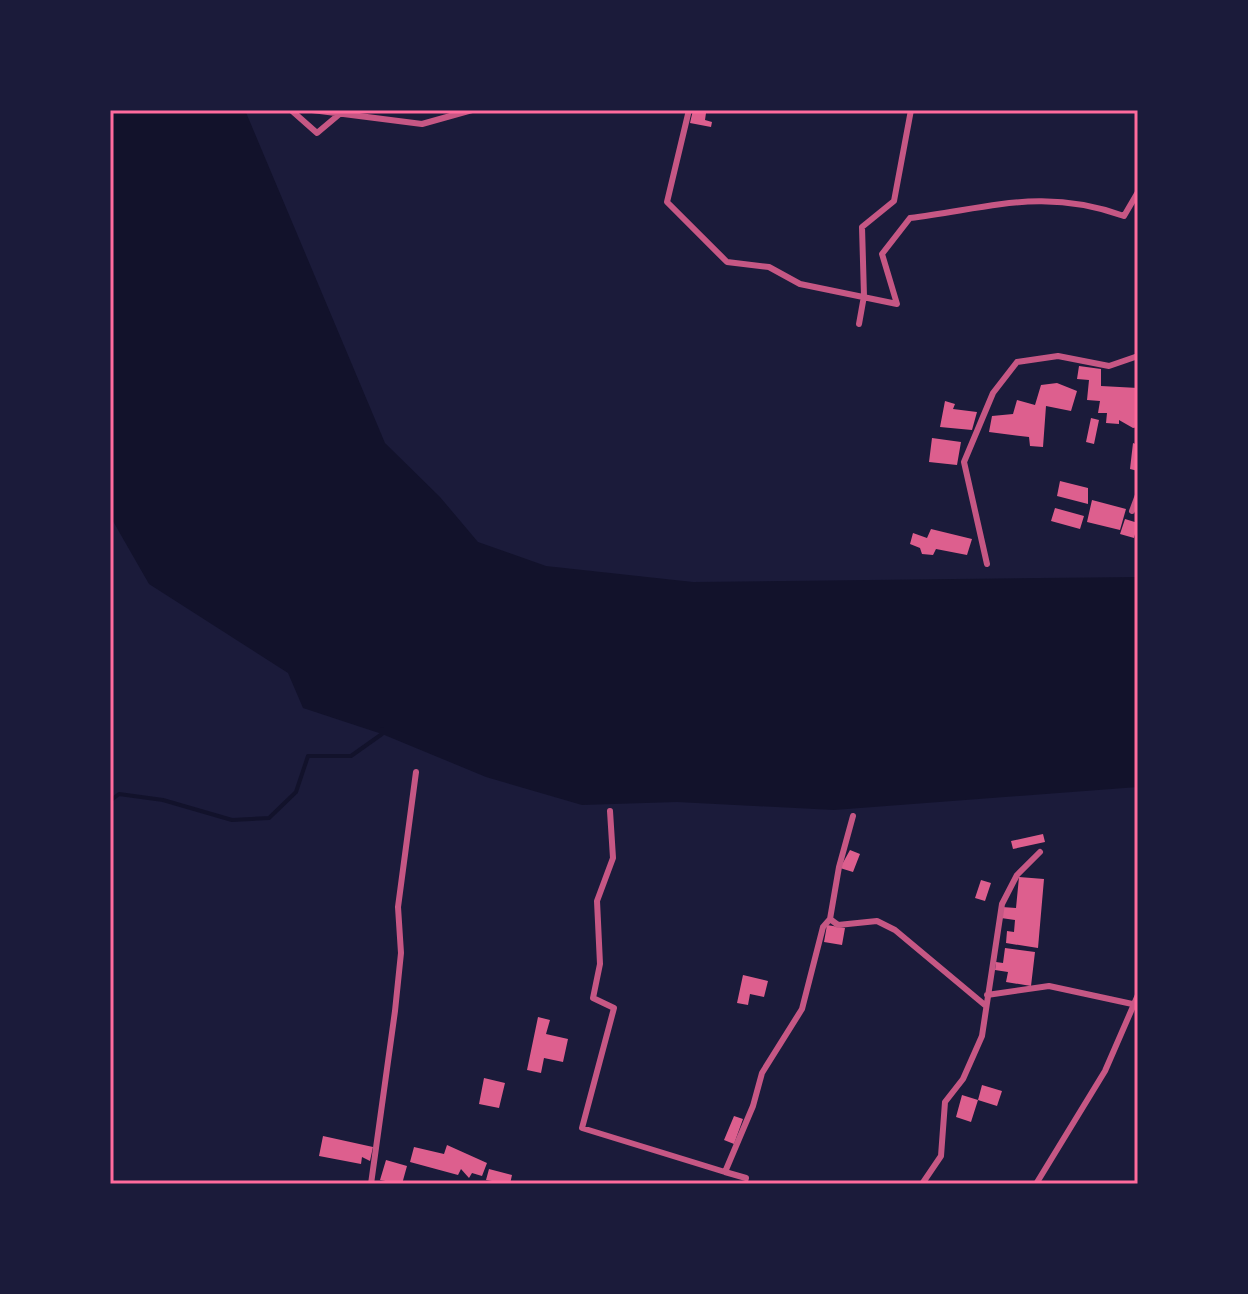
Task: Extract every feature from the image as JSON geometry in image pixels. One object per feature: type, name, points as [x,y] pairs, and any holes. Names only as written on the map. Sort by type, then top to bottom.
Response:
[{"type":"street","points":[[291,110],[317,133],[340,111]]},
{"type":"street","points":[[312,110],[340,111],[422,124],[472,110]]},
{"type":"street","points":[[689,110],[667,202],[727,262],[769,267],[800,284],[897,304],[882,254],[910,218],[1027,199],[1089,204],[1124,216],[1138,192]]},
{"type":"street","points":[[859,324],[864,296],[862,227],[894,201],[911,110]]},
{"type":"street","points":[[987,564],[964,462],[993,393],[1017,362],[1058,356],[1109,366],[1138,356]]},
{"type":"street","points":[[1132,511],[1138,495]]},
{"type":"street","points":[[371,1184],[395,1011],[401,953],[398,907],[416,772]]},
{"type":"street","points":[[610,811],[613,858],[597,901],[600,964],[593,998],[614,1008],[582,1128],[746,1178],[744,1184]]},
{"type":"street","points":[[725,1172],[753,1106],[762,1073],[802,1009],[823,927],[830,919],[839,867],[853,816]]},
{"type":"street","points":[[922,1184],[941,1156],[945,1102],[963,1079],[982,1036],[1002,904],[1017,875],[1040,852]]},
{"type":"street","points":[[830,919],[838,925],[877,921],[895,930],[986,1006]]},
{"type":"street","points":[[987,995],[1049,986],[1137,1005]]},
{"type":"street","points":[[1036,1184],[1105,1071],[1137,1005],[1138,995]]},
{"type":"shaded area","points":[[110,110],[245,110],[385,443],[440,497],[478,542],[546,566],[693,582],[1138,577],[1138,787],[834,810],[677,802],[582,805],[486,777],[382,734],[303,708],[288,673],[149,584],[110,516]]},
{"type":"building","points":[[693,110],[706,113],[705,120],[712,122],[711,127],[690,123]]},
{"type":"building","points":[[1079,366],[1101,369],[1101,386],[1138,388],[1138,427],[1133,428],[1119,420],[1119,424],[1106,423],[1107,413],[1098,413],[1100,401],[1087,400],[1089,380],[1077,379]]},
{"type":"building","points":[[1057,383],[1077,391],[1071,411],[1046,406],[1043,447],[1030,446],[1029,437],[989,432],[992,416],[1013,414],[1017,400],[1035,405],[1041,385]]},
{"type":"building","points":[[945,401],[955,404],[953,409],[977,412],[972,430],[940,427]]},
{"type":"building","points":[[1091,418],[1099,420],[1094,444],[1086,442]]},
{"type":"building","points":[[932,438],[961,442],[957,465],[929,462]]},
{"type":"building","points":[[1133,443],[1138,445],[1138,471],[1130,469]]},
{"type":"building","points":[[1060,481],[1088,488],[1088,504],[1057,496]]},
{"type":"building","points":[[1092,500],[1126,509],[1120,530],[1087,522]]},
{"type":"building","points":[[1055,508],[1084,516],[1080,529],[1051,521]]},
{"type":"building","points":[[1125,519],[1138,523],[1134,538],[1120,534]]},
{"type":"building","points":[[931,529],[972,539],[967,555],[936,549],[933,555],[922,554],[920,548],[910,544],[913,533],[927,538]]},
{"type":"building","points":[[1043,834],[1045,842],[1013,849],[1011,841]]},
{"type":"building","points":[[850,850],[860,854],[853,872],[840,868]]},
{"type":"building","points":[[1019,877],[1044,879],[1038,948],[1006,943],[1007,931],[1014,932],[1015,920],[1001,918],[1002,907],[1016,908]]},
{"type":"building","points":[[981,880],[991,883],[985,901],[975,898]]},
{"type":"building","points":[[827,925],[845,928],[842,945],[824,942]]},
{"type":"building","points":[[1005,948],[1035,952],[1031,986],[1006,982],[1008,972],[995,970],[996,962],[1003,963]]},
{"type":"building","points":[[743,975],[768,981],[764,997],[750,994],[748,1005],[737,1003]]},
{"type":"building","points":[[538,1017],[550,1020],[546,1034],[568,1039],[563,1062],[544,1058],[541,1073],[527,1070]]},
{"type":"building","points":[[484,1078],[505,1083],[499,1108],[479,1104]]},
{"type":"building","points":[[982,1085],[1002,1091],[997,1106],[978,1100]]},
{"type":"building","points":[[962,1095],[978,1100],[971,1122],[956,1117]]},
{"type":"building","points":[[734,1116],[743,1119],[734,1144],[724,1140]]},
{"type":"building","points":[[323,1136],[373,1147],[370,1161],[362,1157],[361,1164],[319,1156]]},
{"type":"building","points":[[447,1145],[487,1163],[482,1176],[472,1173],[469,1178],[461,1169],[458,1175],[410,1162],[414,1147],[444,1154]]},
{"type":"building","points":[[386,1160],[407,1166],[402,1184],[380,1180]]},
{"type":"building","points":[[489,1169],[512,1175],[510,1184],[491,1184],[492,1181],[486,1180]]},
{"type":"waterway","points":[[110,801],[119,794],[163,800],[232,820],[269,818],[296,792],[308,756],[351,756],[382,734],[382,729]]}]
